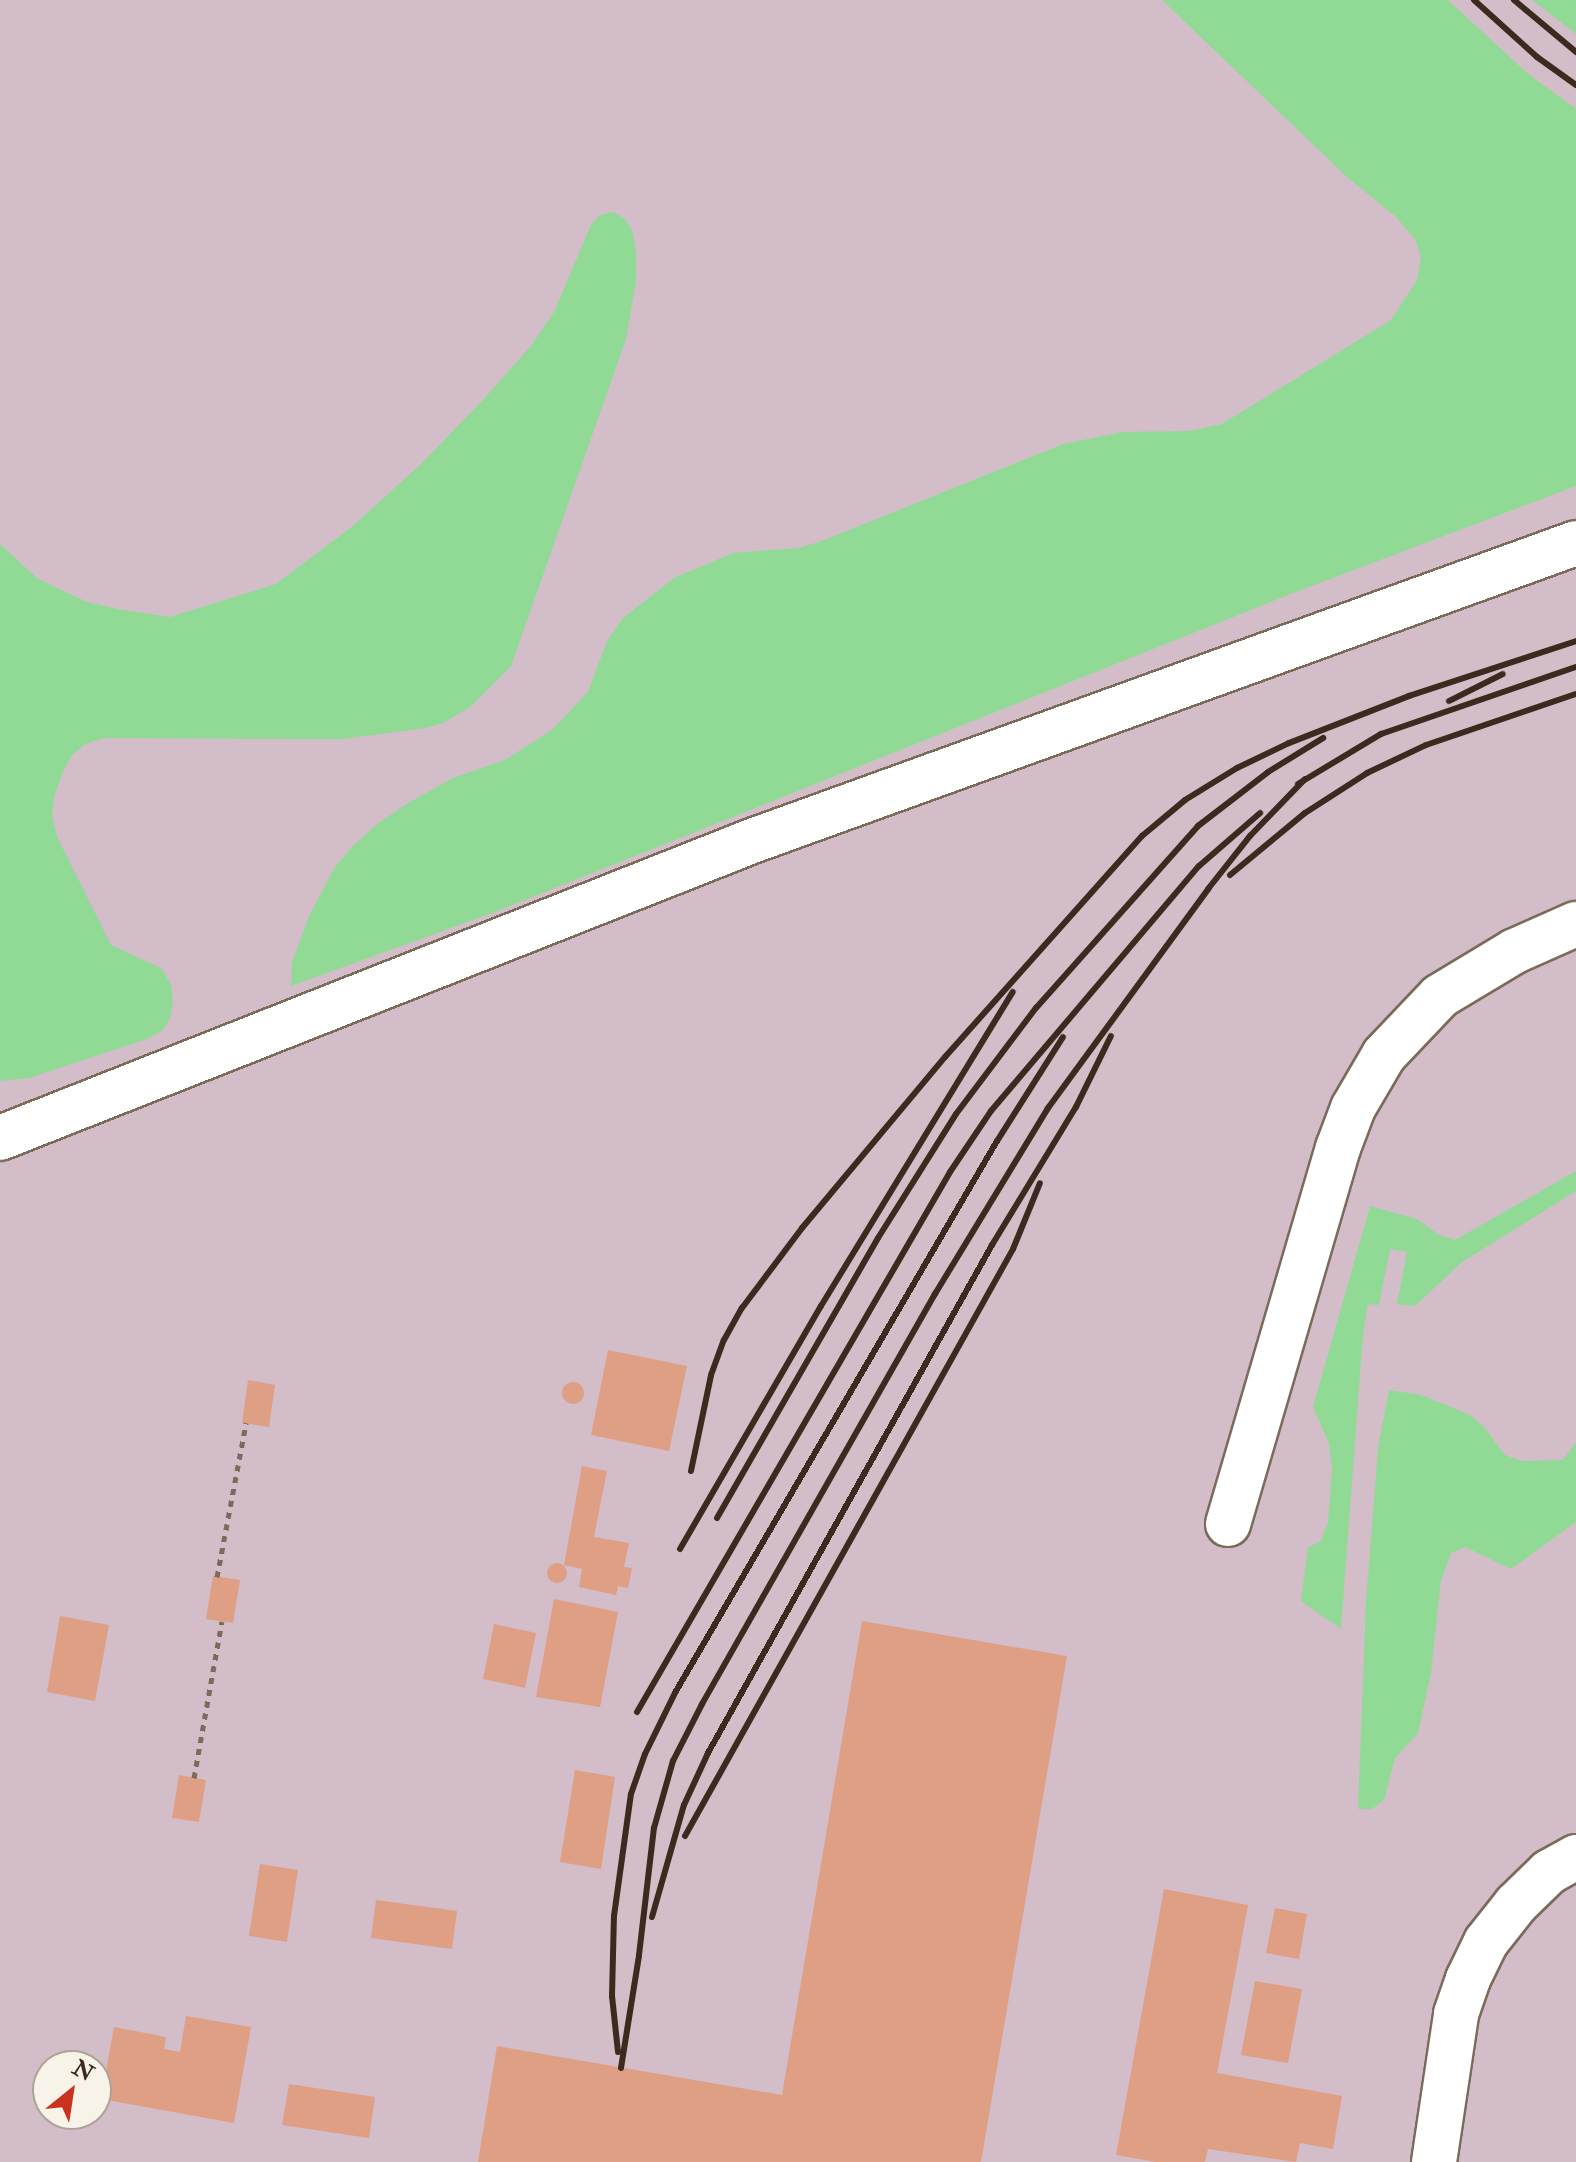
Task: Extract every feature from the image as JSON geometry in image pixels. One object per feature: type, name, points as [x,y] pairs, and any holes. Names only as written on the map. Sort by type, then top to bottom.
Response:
[{"type":"lane","points":[[0,1138],[752,841],[1576,543]]},
{"type":"lane","points":[[1228,1524],[1338,1148],[1353,1108],[1376,1068],[1414,1021],[1440,996],[1515,951],[1576,924]]},
{"type":"lane","points":[[1434,2162],[1456,2014],[1468,1979],[1486,1942],[1516,1904],[1549,1872],[1576,1857]]},
{"type":"path","points":[[217,1577],[246,1423]]},
{"type":"path","points":[[194,1778],[222,1621]]},
{"type":"shaded area","points":[[0,0],[1576,0],[1576,2162],[0,2162]]},
{"type":"green space","points":[[1162,0],[1448,0],[1527,73],[1576,109],[1576,486],[1293,593],[495,912],[291,986],[292,962],[310,914],[335,867],[352,847],[377,824],[408,803],[453,778],[505,760],[552,730],[588,692],[607,641],[623,618],[674,578],[733,553],[798,548],[822,541],[1063,444],[1123,432],[1190,431],[1222,424],[1391,320],[1417,280],[1421,257],[1415,239],[1395,216],[1348,178]]},
{"type":"green space","points":[[1533,0],[1576,0],[1576,34],[1535,2]]},
{"type":"green space","points":[[613,212],[624,218],[632,230],[636,252],[636,281],[626,339],[511,666],[470,707],[443,723],[426,728],[343,739],[104,738],[85,744],[72,755],[54,797],[52,815],[57,837],[111,945],[161,968],[171,984],[173,1002],[170,1018],[163,1030],[147,1039],[29,1078],[0,1081],[0,544],[38,579],[87,602],[170,617],[276,584],[354,525],[421,464],[481,402],[531,346],[554,312],[591,225],[600,215]]},
{"type":"green space","points":[[1576,1171],[1576,1191],[1462,1262],[1415,1306],[1397,1304],[1407,1252],[1390,1249],[1379,1305],[1368,1304],[1363,1334],[1341,1629],[1301,1601],[1308,1547],[1320,1542],[1328,1523],[1332,1469],[1329,1443],[1313,1407],[1370,1206],[1417,1219],[1439,1235],[1455,1240]]},
{"type":"green space","points":[[1389,1390],[1421,1395],[1470,1415],[1483,1426],[1505,1455],[1522,1461],[1563,1460],[1576,1442],[1576,1522],[1511,1569],[1465,1547],[1451,1553],[1441,1580],[1431,1673],[1418,1733],[1395,1758],[1384,1800],[1372,1809],[1358,1809],[1366,1602],[1378,1448]]},
{"type":"building","points":[[608,1350],[687,1366],[669,1451],[591,1435]]},
{"type":"building","points":[[248,1380],[275,1385],[269,1427],[242,1423]]},
{"type":"building","points":[[573,1382],[581,1385],[584,1393],[581,1401],[573,1404],[565,1401],[562,1393],[565,1385]]},
{"type":"building","points":[[582,1466],[607,1471],[594,1537],[629,1543],[624,1567],[632,1568],[628,1588],[618,1586],[616,1595],[579,1587],[582,1569],[564,1565]]},
{"type":"building","points":[[557,1563],[564,1566],[567,1573],[564,1580],[557,1583],[550,1580],[547,1573],[550,1566]]},
{"type":"building","points":[[213,1576],[240,1580],[233,1623],[206,1619]]},
{"type":"building","points":[[554,1599],[618,1612],[600,1707],[536,1697]]},
{"type":"building","points":[[60,1616],[109,1625],[95,1701],[47,1692]]},
{"type":"building","points":[[862,1621],[1067,1656],[981,2162],[478,2162],[497,2046],[782,2095]]},
{"type":"building","points":[[494,1624],[536,1633],[525,1688],[483,1679]]},
{"type":"building","points":[[575,1770],[615,1777],[601,1869],[560,1862]]},
{"type":"building","points":[[179,1775],[206,1780],[199,1822],[172,1818]]},
{"type":"building","points":[[260,1864],[298,1870],[287,1942],[249,1936]]},
{"type":"building","points":[[1164,1889],[1248,1905],[1217,2073],[1342,2096],[1333,2149],[1300,2143],[1296,2162],[1208,2149],[1205,2162],[1156,2162],[1116,2155]]},
{"type":"building","points":[[376,1900],[457,1911],[452,1949],[371,1938]]},
{"type":"building","points":[[1275,1908],[1307,1914],[1299,1959],[1266,1953]]},
{"type":"building","points":[[1255,1981],[1302,1989],[1288,2063],[1241,2055]]},
{"type":"building","points":[[186,2016],[251,2027],[234,2123],[112,2101],[110,2050],[114,2027],[166,2037],[164,2049],[180,2052]]},
{"type":"building","points":[[289,2084],[375,2097],[369,2138],[282,2125]]},
{"type":"railway","points":[[1474,0],[1537,57],[1576,85]]},
{"type":"railway","points":[[1514,0],[1576,52]]},
{"type":"railway","points":[[691,1471],[711,1375],[724,1340],[742,1308],[802,1228],[945,1057],[1142,836],[1185,800],[1237,768],[1289,743],[1409,696],[1576,641]]},
{"type":"railway","points":[[1298,784],[1381,734],[1576,667]]},
{"type":"railway","points":[[1449,701],[1503,674]]},
{"type":"railway","points":[[1230,875],[1305,813],[1367,773],[1426,745],[1576,694]]},
{"type":"railway","points":[[717,1518],[878,1238],[956,1114],[1036,1008],[1198,826],[1268,772],[1323,738]]},
{"type":"railway","points":[[621,2068],[639,1955],[654,1828],[673,1761],[702,1704],[935,1294],[1048,1108],[1208,889],[1250,836],[1305,779]]},
{"type":"railway","points":[[637,1712],[950,1172],[991,1111],[1199,866],[1260,813]]},
{"type":"railway","points":[[680,1549],[821,1306],[1013,992]]},
{"type":"railway","points":[[652,1917],[684,1805],[708,1753],[992,1245],[1076,1107],[1111,1036]]},
{"type":"railway","points":[[618,2052],[612,1996],[614,1916],[631,1794],[645,1754],[676,1691],[997,1141],[1063,1037]]},
{"type":"railway","points":[[685,1836],[1013,1249],[1040,1183]]}]
